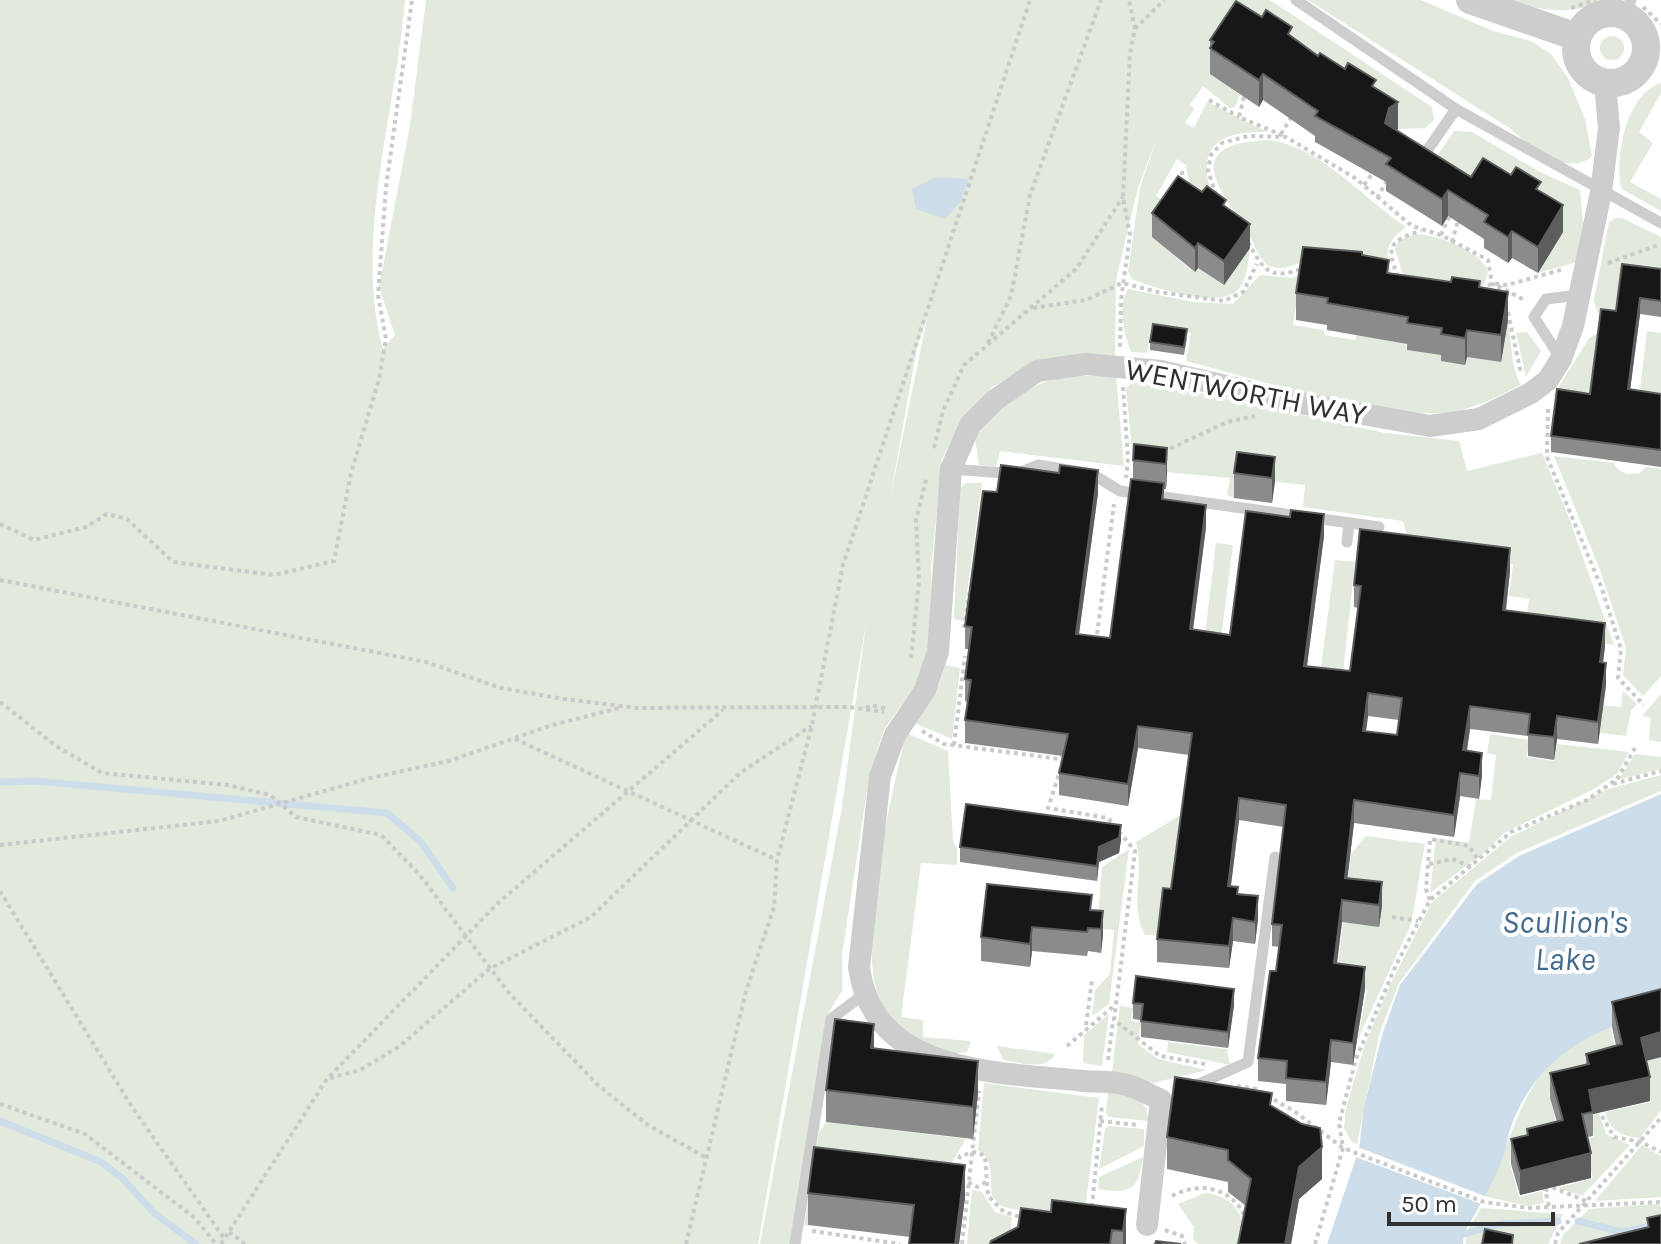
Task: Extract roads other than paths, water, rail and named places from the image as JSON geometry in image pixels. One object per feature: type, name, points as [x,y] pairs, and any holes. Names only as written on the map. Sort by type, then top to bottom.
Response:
[{"type":"street","points":[[1470,0],[1577,37]]},
{"type":"street","points":[[1630,5],[1654,51],[1630,78],[1605,83],[1593,79],[1581,68],[1576,56],[1577,37],[1583,26],[1597,16],[1630,5]]},
{"type":"street","name":"WENTWORTH WAY","points":[[863,995],[859,967],[880,776],[899,717],[925,690],[938,652],[951,469],[970,425],[995,400],[1037,371],[1086,364],[1161,371],[1300,403],[1430,426],[1479,419],[1540,396],[1561,359],[1579,295],[1601,192],[1609,128],[1605,83]]},
{"type":"street","points":[[863,995],[878,1018],[907,1046],[943,1064],[1127,1085],[1167,1098],[1157,1127],[1147,1225]]},
{"type":"lane","points":[[1296,0],[1456,109],[1661,223]]},
{"type":"lane","points":[[1409,146],[1424,155],[1456,109]]},
{"type":"lane","points":[[1561,359],[1534,317],[1546,299],[1579,295]]},
{"type":"lane","points":[[951,469],[1016,474],[1038,465],[1092,474],[1120,491],[1379,527]]},
{"type":"lane","points":[[1347,542],[1349,523]]},
{"type":"lane","points":[[1185,1090],[1248,1062],[1275,857]]},
{"type":"lane","points":[[795,1244],[831,1019],[863,995]]},
{"type":"water","points":[[937,177],[968,179],[961,201],[945,219],[916,209],[912,189]]},
{"type":"water","name":"Scullion's Lake","points":[[1661,794],[1661,1012],[1593,1035],[1555,1061],[1539,1078],[1513,1121],[1503,1157],[1489,1190],[1464,1234],[1463,1244],[1327,1244],[1359,1149],[1364,1107],[1382,1035],[1400,985],[1477,884],[1519,856]]},
{"type":"waterway","points":[[0,782],[35,781],[387,813],[421,842],[453,888]]},
{"type":"waterway","points":[[0,1121],[101,1162],[123,1179],[154,1213],[196,1244]]},
{"type":"waterway","points":[[1464,1234],[1500,1224],[1558,1221]]},
{"type":"waterway","points":[[1578,1221],[1621,1232],[1661,1224]]}]
